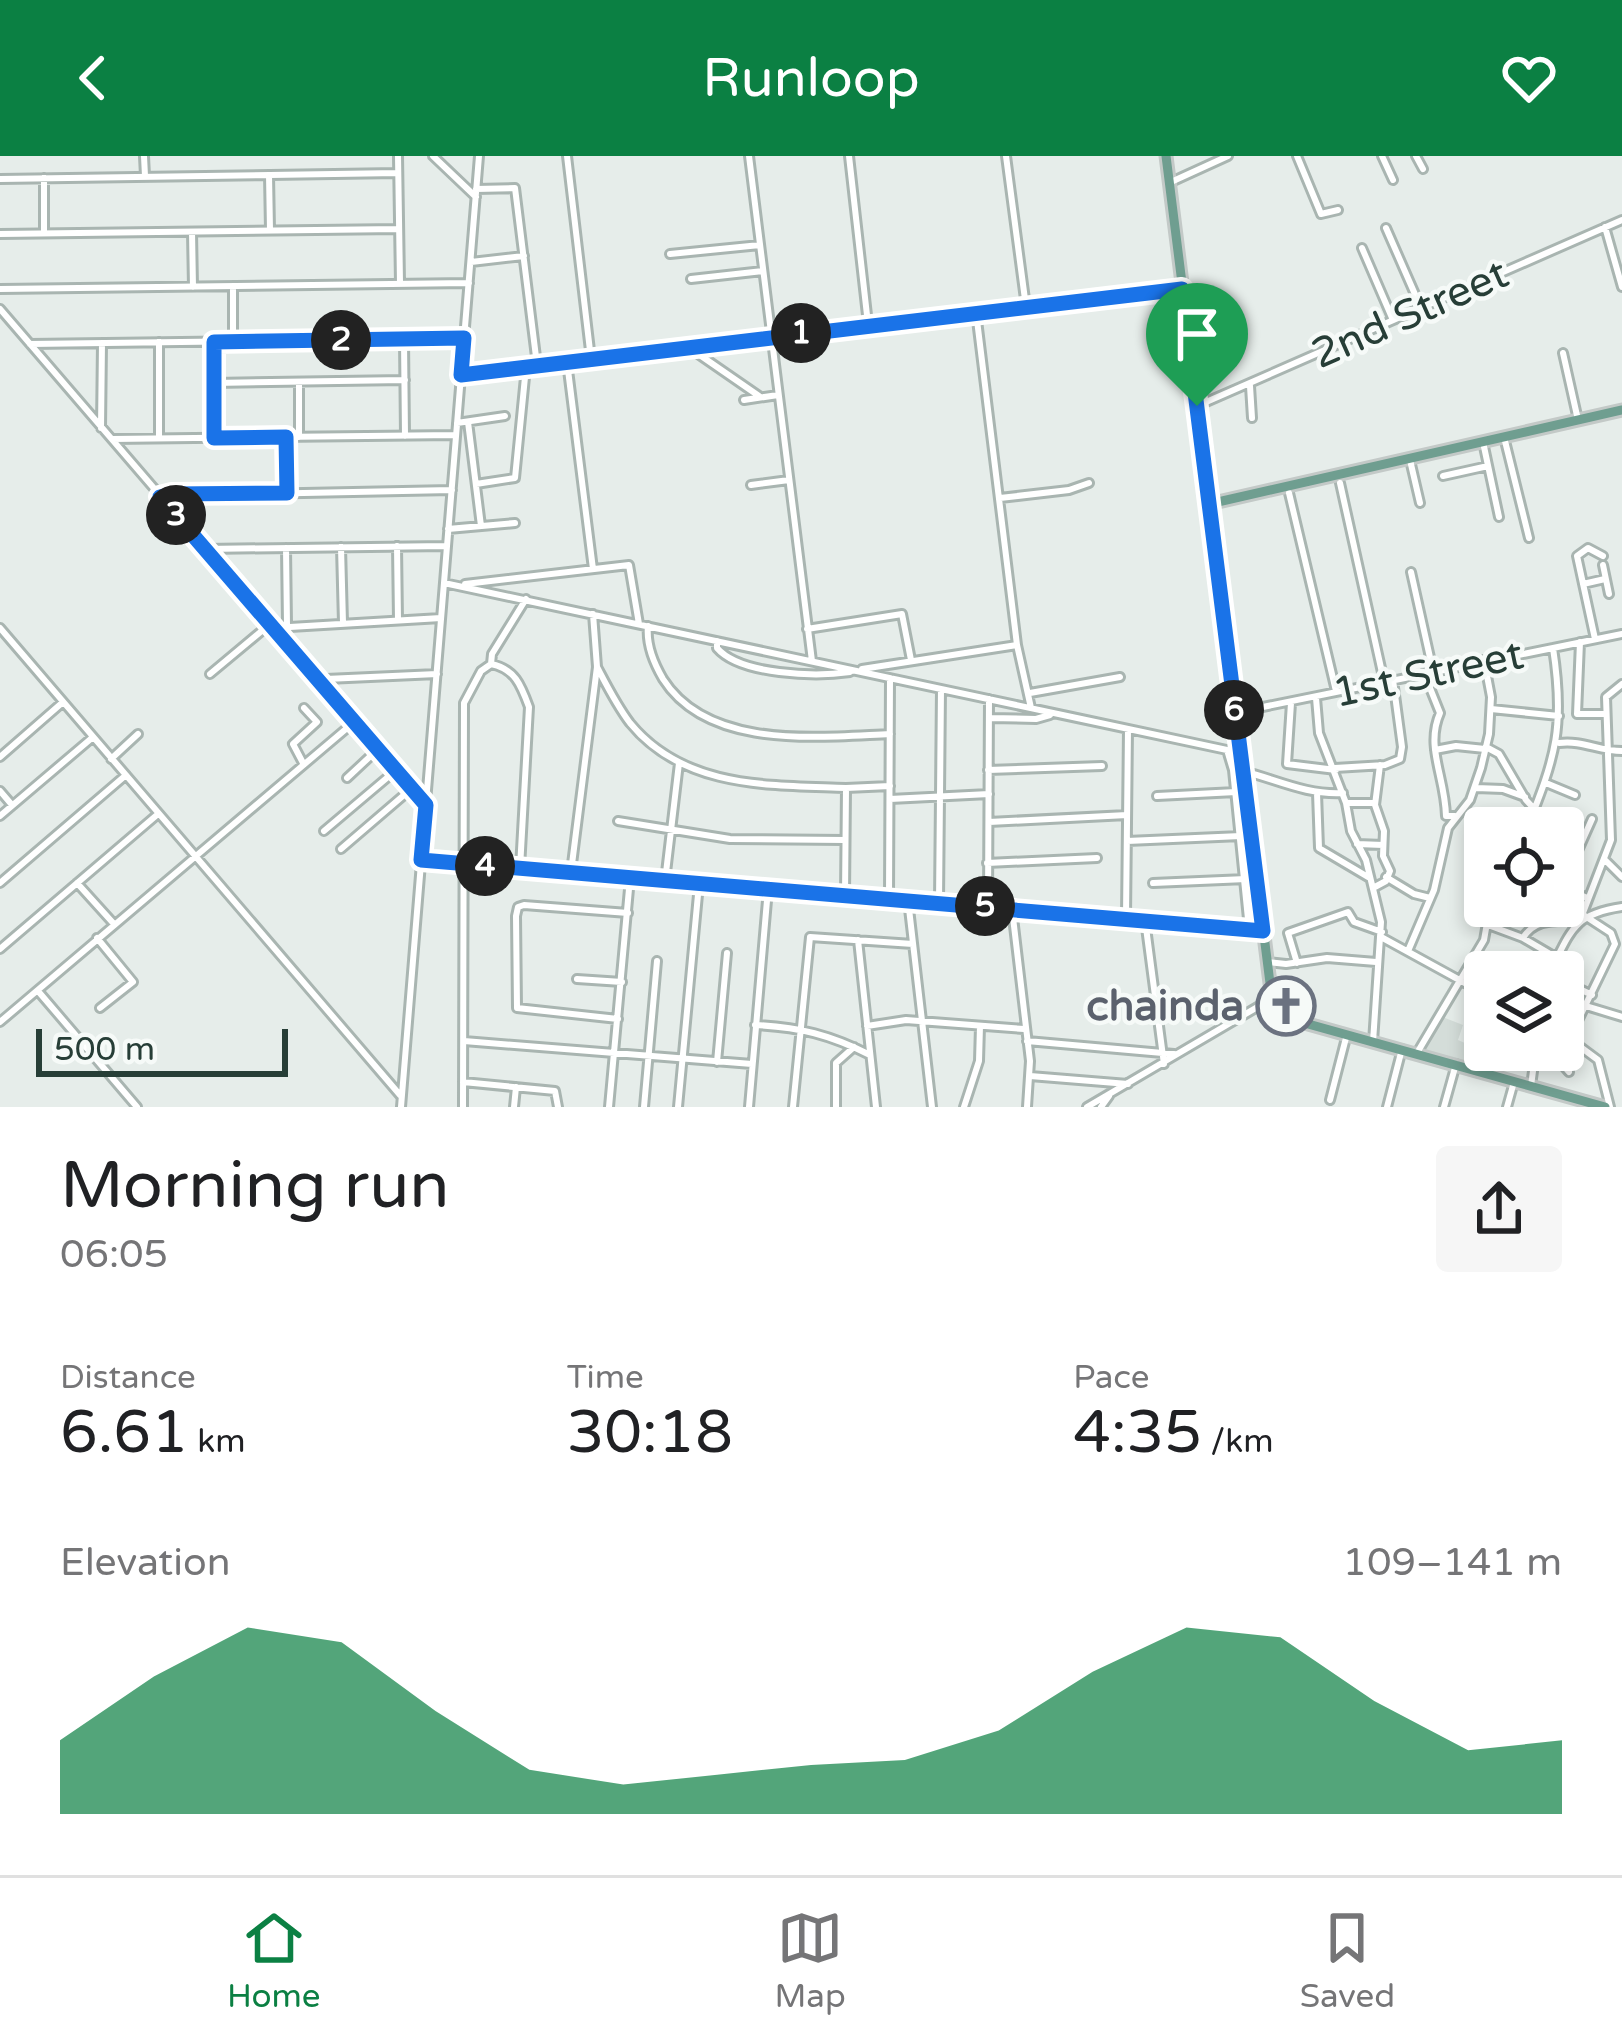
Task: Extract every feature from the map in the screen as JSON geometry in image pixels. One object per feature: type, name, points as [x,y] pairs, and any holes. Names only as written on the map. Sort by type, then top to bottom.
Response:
[{"type":"main road","points":[[1166,156],[1272,1003],[1283,1017],[1464,1067]]},
{"type":"main road","points":[[1209,504],[1622,410]]},
{"type":"main road","points":[[1478,1071],[1607,1107]]},
{"type":"street","points":[[144,156],[145,176]]},
{"type":"street","points":[[398,156],[400,283]]},
{"type":"street","points":[[433,156],[476,193],[515,188],[538,365]]},
{"type":"street","points":[[401,1107],[479,156]]},
{"type":"street","points":[[567,156],[592,359]]},
{"type":"street","points":[[749,156],[812,661]]},
{"type":"street","points":[[848,156],[868,325]]},
{"type":"street","points":[[1006,156],[1026,307]]},
{"type":"street","points":[[1170,183],[1228,156]]},
{"type":"street","points":[[1297,156],[1321,214],[1338,210]]},
{"type":"street","points":[[1382,156],[1393,180]]},
{"type":"street","points":[[1416,156],[1423,169]]},
{"type":"street","points":[[0,179],[398,173]]},
{"type":"street","points":[[269,175],[270,230]]},
{"type":"street","points":[[44,178],[44,233]]},
{"type":"street","name":"2nd Street","points":[[1197,406],[1622,220]]},
{"type":"street","points":[[1605,227],[1622,287]]},
{"type":"street","points":[[1386,228],[1420,308]]},
{"type":"street","points":[[0,234],[399,229]]},
{"type":"street","points":[[192,232],[193,287]]},
{"type":"street","points":[[670,254],[760,245]]},
{"type":"street","points":[[1362,248],[1393,320]]},
{"type":"street","points":[[471,262],[524,256]]},
{"type":"street","points":[[691,279],[763,271]]},
{"type":"street","points":[[0,290],[469,283]]},
{"type":"street","points":[[233,286],[233,341]]},
{"type":"street","points":[[461,375],[1182,289]]},
{"type":"street","points":[[0,309],[426,805]]},
{"type":"street","points":[[976,312],[1017,645],[1031,708]]},
{"type":"street","points":[[30,344],[464,338]]},
{"type":"street","points":[[404,340],[405,436]]},
{"type":"street","points":[[214,342],[214,438]]},
{"type":"street","points":[[101,428],[102,343]]},
{"type":"street","points":[[158,438],[159,343]]},
{"type":"street","points":[[688,347],[759,396]]},
{"type":"street","points":[[1563,353],[1578,420]]},
{"type":"street","points":[[567,362],[592,569]]},
{"type":"street","points":[[476,484],[515,478],[526,367]]},
{"type":"street","points":[[214,383],[405,380]]},
{"type":"street","points":[[299,382],[299,436]]},
{"type":"street","points":[[1250,385],[1252,418]]},
{"type":"street","points":[[744,400],[778,395]]},
{"type":"street","points":[[457,423],[505,416]]},
{"type":"street","points":[[468,422],[481,526]]},
{"type":"street","points":[[111,439],[456,435]]},
{"type":"street","points":[[286,437],[287,493]]},
{"type":"street","points":[[1504,437],[1529,538]]},
{"type":"street","points":[[1483,442],[1499,517]]},
{"type":"street","points":[[1410,459],[1420,503]]},
{"type":"street","points":[[1443,476],[1488,466]]},
{"type":"street","points":[[751,485],[789,480]]},
{"type":"street","points":[[1000,498],[1089,483]]},
{"type":"street","points":[[1340,483],[1383,677]]},
{"type":"street","points":[[160,497],[452,490]]},
{"type":"street","points":[[1289,493],[1336,691]]},
{"type":"street","points":[[448,529],[514,523]]},
{"type":"street","points":[[397,546],[398,620]]},
{"type":"street","points":[[205,549],[447,546]]},
{"type":"street","points":[[341,547],[343,623]]},
{"type":"street","points":[[286,548],[287,626]]},
{"type":"street","points":[[1594,639],[1577,556],[1588,548],[1603,561],[1609,594]]},
{"type":"street","points":[[457,585],[630,566],[650,652],[668,687],[708,718],[772,734],[890,734]]},
{"type":"street","points":[[1411,572],[1440,717],[1432,730],[1434,751],[1447,795],[1446,816],[1455,816]]},
{"type":"street","points":[[1583,584],[1605,579]]},
{"type":"street","points":[[444,583],[1227,750],[1236,792],[1249,929]]},
{"type":"street","points":[[464,1107],[464,703],[526,599]]},
{"type":"street","points":[[571,872],[597,667],[593,614]]},
{"type":"street","points":[[807,629],[902,614],[911,660]]},
{"type":"street","points":[[210,674],[272,626],[441,618]]},
{"type":"street","points":[[0,628],[402,1097]]},
{"type":"street","name":"1st Street","points":[[1234,712],[1622,634]]},
{"type":"street","points":[[717,640],[725,657],[757,668],[841,674],[1017,645]]},
{"type":"street","points":[[1580,642],[1577,715],[1606,714]]},
{"type":"street","points":[[1434,751],[1456,746],[1499,754],[1536,807],[1559,743],[1559,678],[1553,647]]},
{"type":"street","points":[[1408,951],[1441,871],[1448,828],[1474,789],[1485,748],[1491,709],[1484,661]]},
{"type":"street","points":[[490,664],[511,673],[529,707],[520,868]]},
{"type":"street","points":[[597,667],[635,729],[704,775],[740,782],[890,786]]},
{"type":"street","points":[[318,683],[436,674]]},
{"type":"street","points":[[1030,693],[1120,677]]},
{"type":"street","points":[[889,898],[890,678]]},
{"type":"street","points":[[1291,704],[1287,764],[1335,769],[1380,765],[1400,759],[1402,747],[1393,680]]},
{"type":"street","points":[[1584,910],[1611,840],[1606,695],[1622,684]]},
{"type":"street","points":[[939,902],[941,689]]},
{"type":"street","points":[[1316,698],[1319,733],[1345,798],[1349,825],[1366,860],[1382,934],[1373,1042]]},
{"type":"street","points":[[988,699],[988,906]]},
{"type":"street","points":[[0,758],[63,703]]},
{"type":"street","points":[[304,708],[316,720],[293,744],[304,764]]},
{"type":"street","points":[[1491,709],[1559,716]]},
{"type":"street","points":[[988,718],[1036,718],[1053,713]]},
{"type":"street","points":[[0,1022],[353,723]]},
{"type":"street","points":[[1126,918],[1128,729]]},
{"type":"street","points":[[111,758],[137,734]]},
{"type":"street","points":[[0,816],[93,737]]},
{"type":"street","points":[[1559,743],[1585,742],[1622,751]]},
{"type":"street","points":[[347,778],[377,751]]},
{"type":"street","points":[[665,881],[680,763]]},
{"type":"street","points":[[1373,889],[1390,871],[1383,856],[1384,831],[1376,803],[1380,765]]},
{"type":"street","points":[[988,770],[1102,766]]},
{"type":"street","points":[[1242,770],[1284,782],[1295,790],[1376,803]]},
{"type":"street","points":[[325,832],[395,771]]},
{"type":"street","points":[[0,883],[126,775]]},
{"type":"street","points":[[1546,783],[1575,794]]},
{"type":"street","points":[[845,895],[846,788]]},
{"type":"street","points":[[341,849],[411,789]]},
{"type":"street","points":[[1474,789],[1503,789],[1525,797]]},
{"type":"street","points":[[0,791],[12,805]]},
{"type":"street","points":[[1157,796],[1236,792]]},
{"type":"street","points":[[1317,793],[1318,848],[1369,878]]},
{"type":"street","points":[[890,799],[988,794]]},
{"type":"street","points":[[0,949],[158,814]]},
{"type":"street","points":[[989,821],[1127,815]]},
{"type":"street","points":[[1584,837],[1592,819]]},
{"type":"street","points":[[618,821],[761,841],[845,840]]},
{"type":"street","points":[[1127,841],[1241,836]]},
{"type":"street","points":[[1358,844],[1383,844]]},
{"type":"street","points":[[987,863],[1097,858]]},
{"type":"street","points":[[421,860],[1262,927]]},
{"type":"street","points":[[1605,860],[1622,877]]},
{"type":"street","points":[[1387,877],[1414,895],[1430,898]]},
{"type":"street","points":[[609,1107],[630,878]]},
{"type":"street","points":[[1153,883],[1246,879]]},
{"type":"street","points":[[77,883],[114,924]]},
{"type":"street","points":[[678,1107],[698,884]]},
{"type":"street","points":[[749,1107],[769,889]]},
{"type":"street","points":[[908,900],[932,1107]]},
{"type":"street","points":[[618,1019],[516,1007],[516,916],[518,907],[524,905],[628,913]]},
{"type":"street","points":[[1584,917],[1622,907]]},
{"type":"street","points":[[1012,909],[1030,1076],[1028,1107]]},
{"type":"street","points":[[1297,963],[1290,932],[1348,912],[1354,922],[1464,983]]},
{"type":"street","points":[[1584,919],[1611,933],[1615,944],[1584,1009]]},
{"type":"street","points":[[1145,920],[1164,1064]]},
{"type":"street","points":[[1417,1053],[1488,927]]},
{"type":"street","points":[[1492,927],[1545,951]]},
{"type":"street","points":[[1523,938],[1531,927]]},
{"type":"street","points":[[97,938],[133,982],[100,1008]]},
{"type":"street","points":[[793,1107],[809,939],[913,944]]},
{"type":"street","points":[[858,940],[876,1107]]},
{"type":"street","points":[[717,1062],[727,953]]},
{"type":"street","points":[[1267,962],[1327,958],[1378,962]]},
{"type":"street","points":[[644,1107],[658,961]]},
{"type":"street","points":[[578,980],[622,982]]},
{"type":"street","points":[[38,990],[137,1107]]},
{"type":"street","points":[[1584,991],[1592,995]]},
{"type":"street","points":[[1087,1107],[1272,1003]]},
{"type":"street","points":[[1586,1006],[1622,1017]]},
{"type":"street","points":[[867,1026],[922,1021],[1025,1029]]},
{"type":"street","points":[[755,1024],[801,1028],[870,1055]]},
{"type":"street","points":[[964,1107],[979,1060],[980,1026]]},
{"type":"street","points":[[1330,1100],[1347,1034]]},
{"type":"street","points":[[464,1041],[752,1064]]},
{"type":"street","points":[[1027,1041],[1178,1055]]},
{"type":"street","points":[[836,1107],[836,1063],[854,1047]]},
{"type":"street","points":[[1388,1107],[1402,1049]]},
{"type":"street","points":[[1584,1050],[1601,1065],[1607,1107]]},
{"type":"street","points":[[1444,1107],[1456,1064]]},
{"type":"street","points":[[1531,1086],[1533,1071]]},
{"type":"street","points":[[1030,1076],[1128,1084]]},
{"type":"street","points":[[1507,1107],[1515,1081]]},
{"type":"street","points":[[464,1082],[555,1091],[558,1107]]},
{"type":"street","points":[[1100,1083],[1109,1094]]},
{"type":"street","points":[[514,1107],[516,1087]]},
{"type":"street","points":[[1101,1107],[1109,1094]]},
{"type":"shaded area","points":[[1440,1016],[1463,1025],[1458,1040],[1464,1043],[1464,1063],[1420,1050]]},
{"type":"place","name":"chainda","points":[[1286,1006]]},
{"type":"route","points":[[1182,289],[1197,406],[1263,931],[421,860],[426,805],[160,497],[287,493],[286,437],[214,438],[214,342],[464,338],[461,375],[1182,289]]}]
